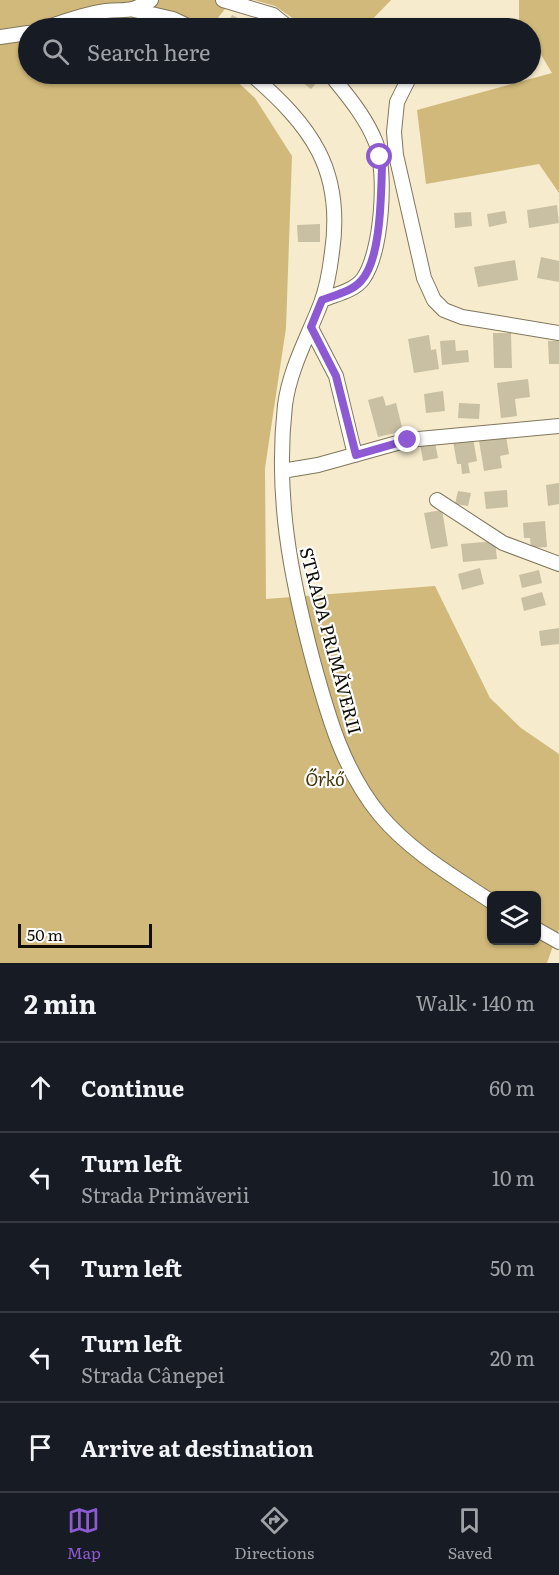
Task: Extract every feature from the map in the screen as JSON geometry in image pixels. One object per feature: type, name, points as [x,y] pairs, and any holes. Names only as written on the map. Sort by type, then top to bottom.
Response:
[{"type":"street","points":[[134,10],[151,0]]},
{"type":"street","points":[[223,0],[277,18]]},
{"type":"street","points":[[75,18],[106,11],[134,10],[169,18]]},
{"type":"street","points":[[0,37],[18,34]]},
{"type":"street","name":"STRADA PRIMĂVERII","points":[[262,84],[282,101],[309,134],[330,179],[336,203],[335,231],[322,300],[291,374],[285,403],[282,471],[284,520],[291,575],[327,712],[353,777],[381,816],[428,860],[487,899]]},
{"type":"street","points":[[322,300],[352,289],[362,280],[369,267],[378,229],[382,166],[380,157],[369,127],[337,84]]},
{"type":"street","points":[[406,84],[398,102],[393,132],[396,155],[424,278],[434,300],[444,310],[462,317],[559,333]]},
{"type":"street","points":[[380,157],[396,155]]},
{"type":"street","points":[[311,327],[336,376],[356,455]]},
{"type":"street","points":[[282,471],[318,465],[408,440],[439,435],[559,426]]},
{"type":"street","points":[[438,500],[503,543],[559,564]]},
{"type":"street","points":[[541,931],[559,942]]},
{"type":"green space","name":"Őrkő","points":[[0,0],[232,0],[218,18],[18,18],[18,84],[240,84],[255,98],[292,156],[286,328],[265,468],[266,599],[435,586],[490,698],[521,728],[559,754],[559,929],[547,963],[0,963]]},
{"type":"green space","points":[[254,0],[391,0],[374,18],[292,18],[275,6]]},
{"type":"green space","points":[[519,0],[559,0],[559,193],[539,164],[426,184],[417,110],[512,84],[541,84],[541,76],[552,73],[541,55],[541,18],[519,18]]},
{"type":"building","points":[[304,84],[316,84],[311,89]]},
{"type":"building","points":[[557,205],[559,223],[529,228],[527,210]]},
{"type":"building","points":[[505,211],[507,223],[489,227],[487,214]]},
{"type":"building","points":[[471,212],[472,226],[455,228],[454,213]]},
{"type":"building","points":[[320,224],[320,242],[298,242],[297,225]]},
{"type":"building","points":[[541,257],[559,261],[559,282],[537,278]]},
{"type":"building","points":[[515,260],[518,280],[478,287],[474,267]]},
{"type":"building","points":[[493,333],[511,333],[512,368],[494,368]]},
{"type":"building","points":[[429,335],[431,350],[436,349],[439,369],[414,373],[408,339]]},
{"type":"building","points":[[455,340],[456,351],[468,350],[469,362],[442,365],[440,341]]},
{"type":"building","points":[[548,341],[559,341],[559,364],[549,364]]},
{"type":"building","points":[[528,379],[530,397],[515,399],[517,416],[501,418],[497,383]]},
{"type":"building","points":[[443,391],[445,411],[426,413],[424,394]]},
{"type":"building","points":[[383,396],[386,406],[396,403],[403,431],[378,437],[368,400]]},
{"type":"building","points":[[459,403],[480,404],[479,419],[458,418]]},
{"type":"building","points":[[506,436],[509,454],[500,456],[502,468],[484,471],[479,441]]},
{"type":"building","points":[[473,438],[477,461],[468,463],[470,473],[462,474],[461,464],[457,464],[453,441]]},
{"type":"building","points":[[435,442],[438,458],[423,461],[420,444]]},
{"type":"building","points":[[559,483],[559,504],[548,506],[546,485]]},
{"type":"building","points":[[507,490],[508,507],[486,509],[484,492]]},
{"type":"building","points":[[458,491],[471,493],[468,506],[455,504]]},
{"type":"building","points":[[442,510],[448,546],[431,549],[424,513]]},
{"type":"building","points":[[545,521],[547,547],[531,548],[530,538],[524,538],[523,523]]},
{"type":"building","points":[[495,541],[497,559],[463,562],[461,544]]},
{"type":"building","points":[[480,568],[484,584],[462,590],[458,574]]},
{"type":"building","points":[[539,570],[542,583],[522,588],[519,575]]},
{"type":"building","points":[[542,592],[546,605],[524,611],[521,598]]},
{"type":"building","points":[[559,628],[559,644],[541,646],[539,631]]},
{"type":"route","points":[[380,157],[382,166],[378,229],[369,267],[362,280],[352,289],[322,300],[311,327],[336,376],[356,455],[408,440]]}]
